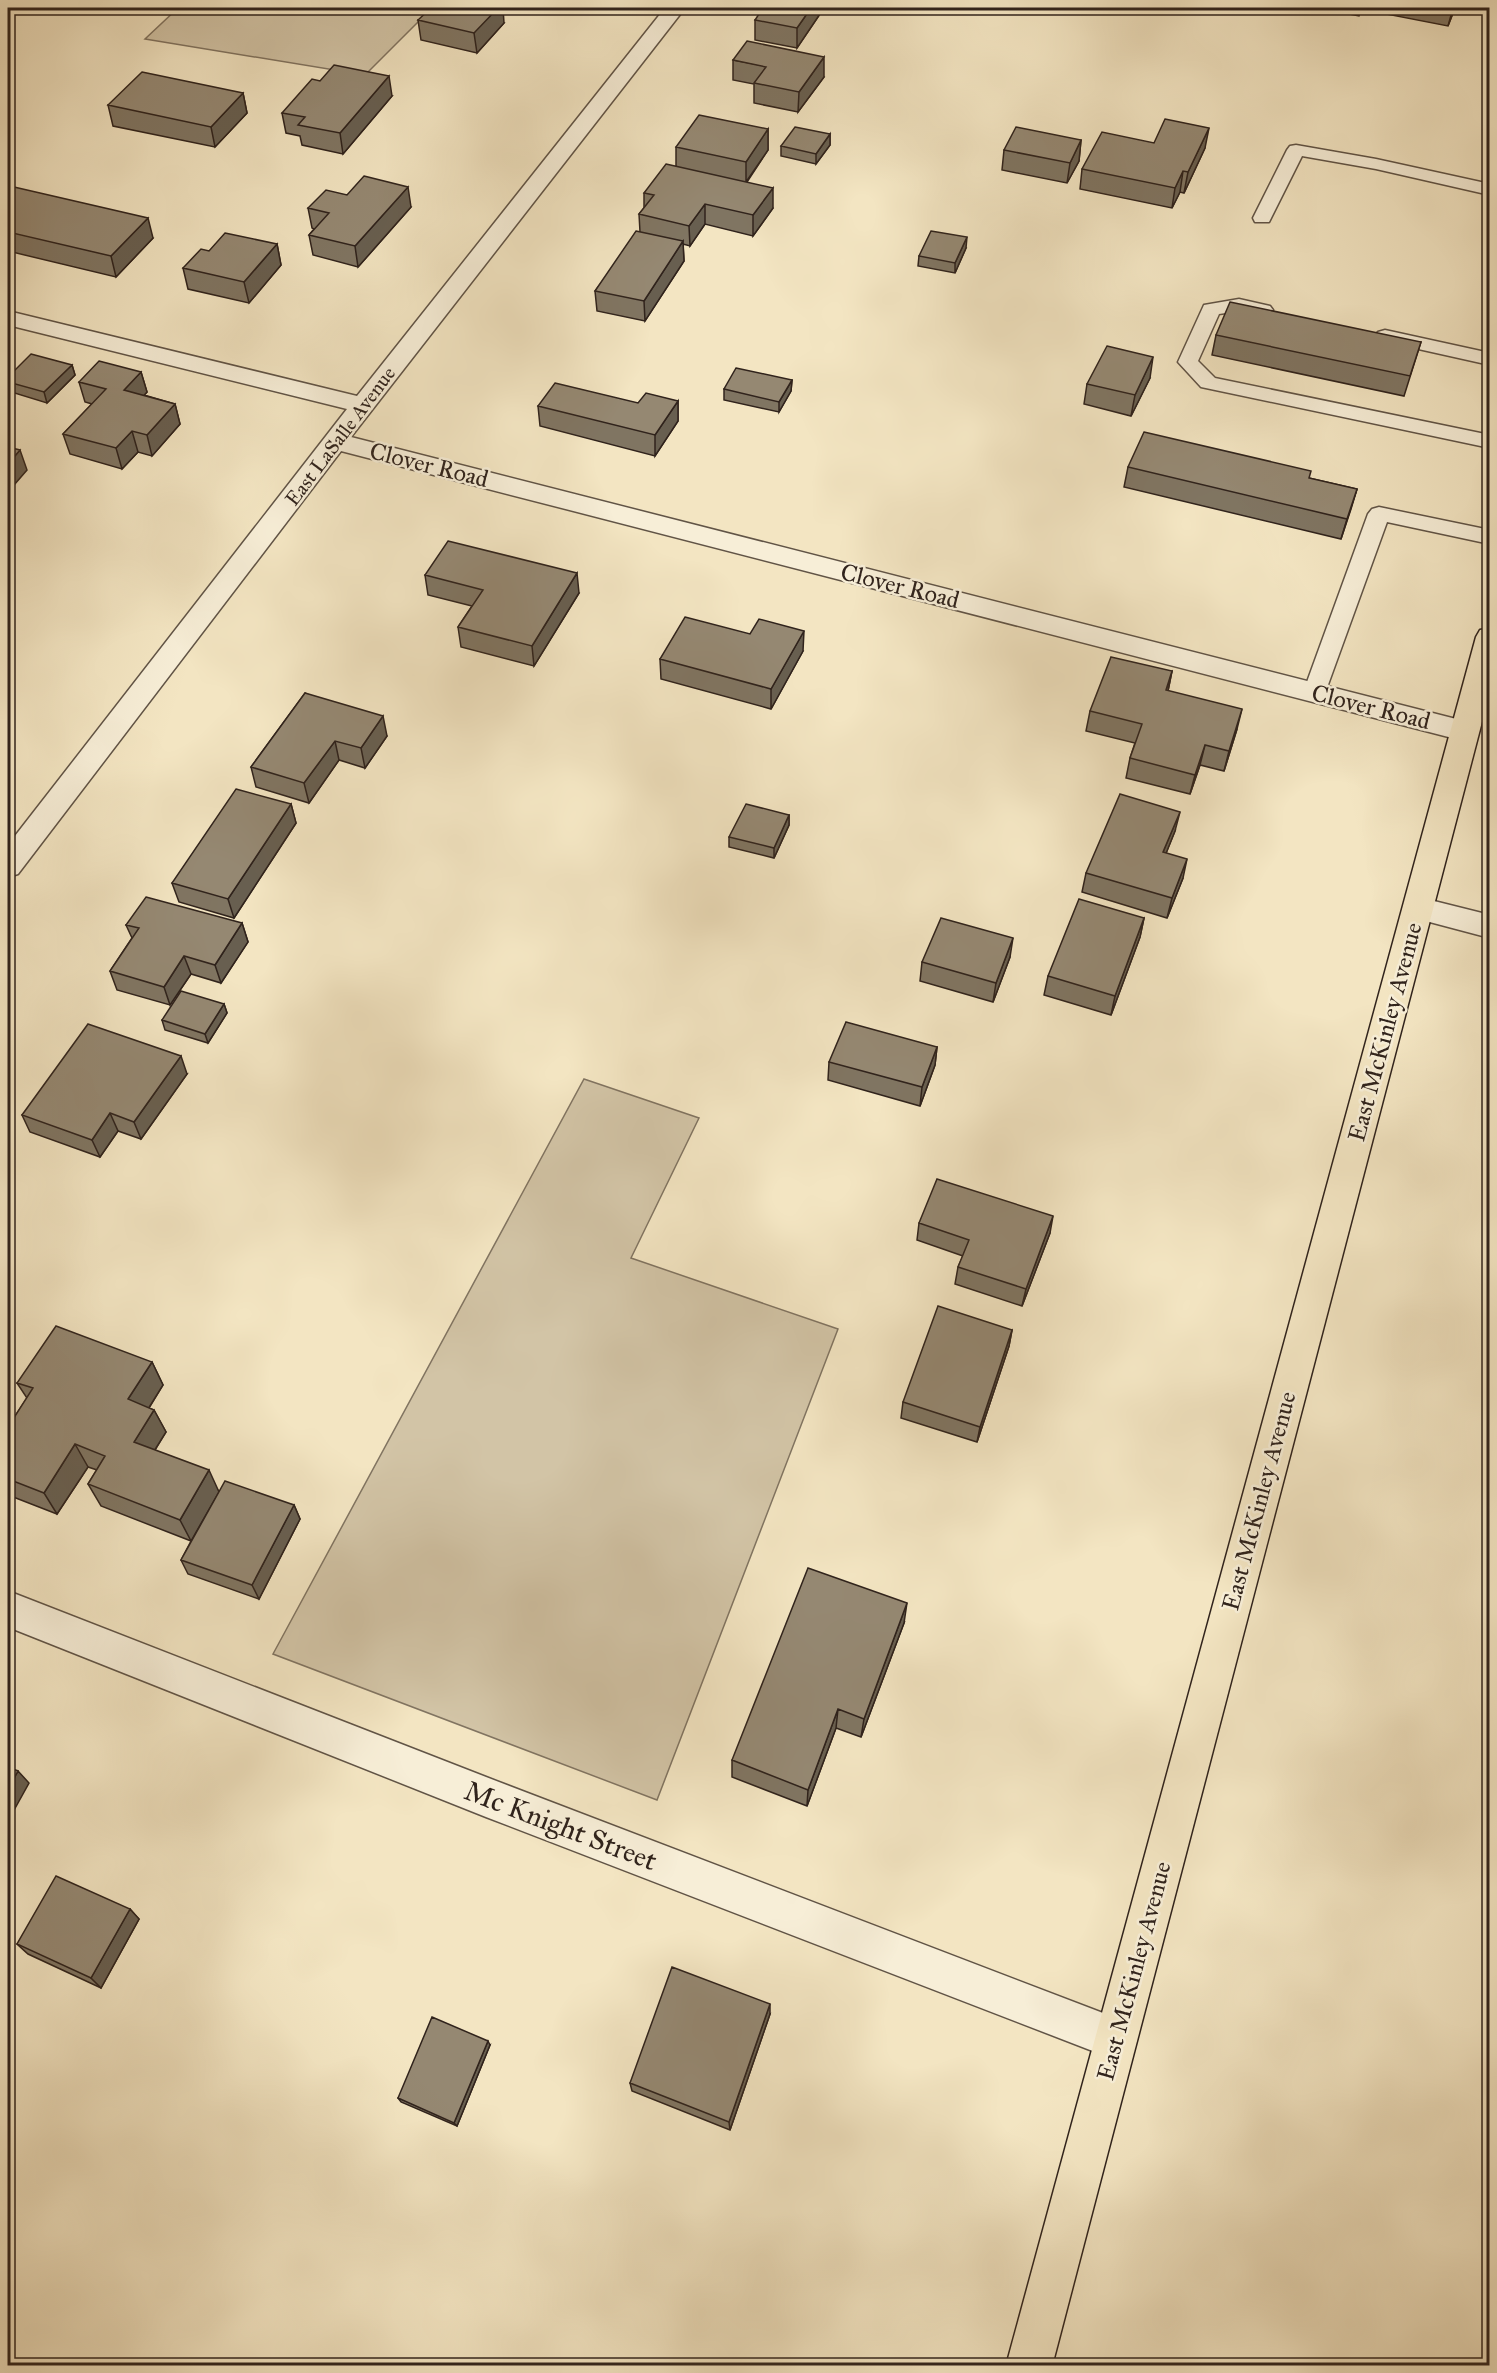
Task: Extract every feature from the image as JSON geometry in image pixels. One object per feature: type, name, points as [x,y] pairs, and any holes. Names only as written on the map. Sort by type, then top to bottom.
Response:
[{"type":"main road","name":"East McKinley Avenue","points":[[1029,2366],[1490,637]]},
{"type":"street","name":"East LaSalle Avenue","points":[[8,866],[335,441],[675,8]]},
{"type":"street","name":"Clover Road","points":[[8,318],[363,405]]},
{"type":"street","name":"Clover Road","points":[[335,441],[1464,731]]},
{"type":"street","points":[[1418,908],[1490,927]]},
{"type":"street","name":"Mc Knight Street","points":[[8,1608],[486,1797],[1116,2039]]},
{"type":"lane","points":[[1262,218],[1296,150],[1376,164],[1490,190]]},
{"type":"lane","points":[[1284,315],[1239,305],[1211,309],[1188,362],[1208,383],[1490,442]]},
{"type":"lane","points":[[1364,332],[1490,359]]},
{"type":"lane","points":[[1314,693],[1379,514],[1490,537]]},
{"type":"shaded area","points":[[178,8],[432,8],[365,75],[145,39]]},
{"type":"shaded area","points":[[584,1079],[699,1118],[631,1258],[838,1329],[657,1800],[273,1654]]},
{"type":"building","points":[[431,8],[498,8],[474,33],[418,20]]},
{"type":"building","points":[[763,8],[811,8],[797,28],[755,20]]},
{"type":"building","points":[[747,41],[824,57],[799,92],[754,83],[766,67],[733,60]]},
{"type":"building","points":[[334,65],[389,76],[340,133],[298,125],[305,117],[282,113],[312,79],[320,81]]},
{"type":"building","points":[[142,72],[243,93],[211,127],[108,105]]},
{"type":"building","points":[[699,115],[768,129],[746,162],[676,147]]},
{"type":"building","points":[[1165,119],[1209,128],[1188,172],[1183,171],[1175,188],[1082,169],[1102,132],[1154,143]]},
{"type":"building","points":[[795,127],[830,134],[816,154],[781,146]]},
{"type":"building","points":[[1016,127],[1081,140],[1070,163],[1004,150]]},
{"type":"building","points":[[666,164],[773,188],[753,215],[705,204],[689,226],[639,214],[654,195],[644,193]]},
{"type":"building","points":[[364,176],[408,187],[355,246],[309,235],[329,213],[308,208],[326,190],[347,195]]},
{"type":"building","points":[[14,187],[148,218],[111,256],[8,232],[8,193]]},
{"type":"building","points":[[636,231],[683,241],[644,301],[595,291]]},
{"type":"building","points":[[931,231],[967,237],[955,263],[919,256]]},
{"type":"building","points":[[225,233],[277,244],[244,282],[183,268],[201,249],[209,251]]},
{"type":"building","points":[[1230,302],[1421,342],[1410,376],[1216,335]]},
{"type":"building","points":[[1107,346],[1153,357],[1135,395],[1087,384]]},
{"type":"building","points":[[31,354],[72,365],[44,392],[8,382],[8,377]]},
{"type":"building","points":[[99,361],[141,372],[124,390],[175,404],[147,435],[132,431],[116,448],[63,434],[106,389],[79,382]]},
{"type":"building","points":[[736,368],[792,380],[779,402],[724,389]]},
{"type":"building","points":[[555,383],[638,403],[646,393],[678,401],[655,435],[538,406]]},
{"type":"building","points":[[1144,432],[1311,471],[1309,478],[1357,489],[1347,519],[1128,467]]},
{"type":"building","points":[[8,447],[20,450],[8,464]]},
{"type":"building","points":[[448,541],[577,573],[532,646],[458,627],[483,590],[425,575]]},
{"type":"building","points":[[685,617],[750,634],[759,619],[804,631],[771,689],[660,659]]},
{"type":"building","points":[[1111,657],[1172,671],[1166,690],[1242,709],[1229,751],[1205,745],[1195,775],[1130,758],[1142,724],[1090,711]]},
{"type":"building","points":[[305,693],[383,716],[361,748],[335,741],[304,783],[251,767]]},
{"type":"building","points":[[236,789],[291,804],[228,899],[172,883]]},
{"type":"building","points":[[1120,794],[1180,812],[1163,852],[1187,859],[1172,898],[1086,873]]},
{"type":"building","points":[[746,804],[789,815],[774,848],[729,837]]},
{"type":"building","points":[[146,897],[242,923],[215,965],[184,956],[164,987],[110,971],[139,928],[126,925]]},
{"type":"building","points":[[1079,899],[1144,918],[1115,996],[1048,976]]},
{"type":"building","points":[[941,918],[1013,938],[996,983],[922,962]]},
{"type":"building","points":[[181,991],[224,1004],[205,1034],[162,1020]]},
{"type":"building","points":[[846,1022],[937,1047],[922,1087],[829,1062]]},
{"type":"building","points":[[88,1024],[181,1056],[134,1122],[110,1113],[92,1140],[22,1115]]},
{"type":"building","points":[[937,1179],[1053,1216],[1026,1289],[958,1267],[969,1240],[919,1223]]},
{"type":"building","points":[[938,1306],[1012,1330],[980,1427],[903,1402]]},
{"type":"building","points":[[56,1326],[152,1362],[128,1399],[154,1410],[134,1442],[209,1470],[180,1520],[88,1484],[105,1456],[75,1444],[44,1493],[8,1479],[8,1427],[33,1388],[17,1383]]},
{"type":"building","points":[[225,1481],[294,1505],[252,1585],[181,1560]]},
{"type":"building","points":[[808,1568],[907,1603],[864,1719],[838,1709],[808,1790],[732,1760]]},
{"type":"building","points":[[8,1767],[18,1771],[8,1789]]},
{"type":"building","points":[[56,1876],[130,1909],[91,1978],[17,1944]]},
{"type":"building","points":[[672,1967],[770,2004],[729,2122],[630,2083]]},
{"type":"building","points":[[432,2017],[488,2041],[454,2123],[398,2098]]}]
